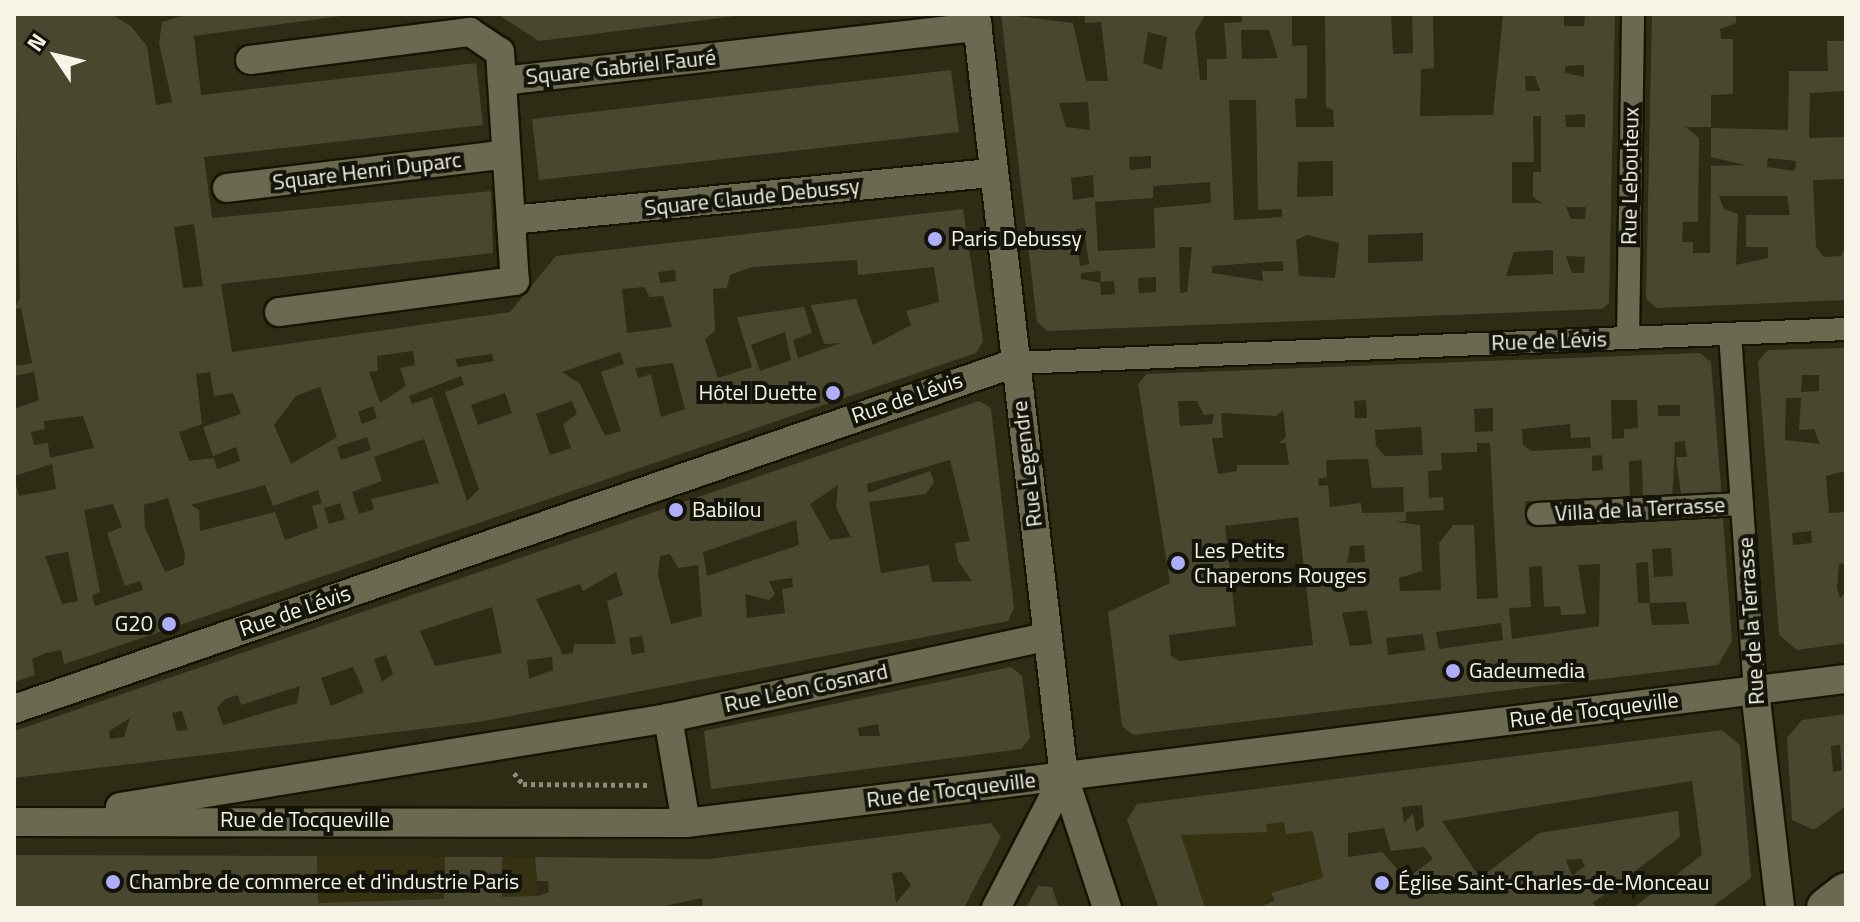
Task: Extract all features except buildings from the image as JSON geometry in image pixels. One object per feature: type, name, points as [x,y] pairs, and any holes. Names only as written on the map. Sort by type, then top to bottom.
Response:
[{"type":"main road","points":[[1827,908],[1846,893]]},
{"type":"street","name":"Rue Lebouteux","points":[[1628,338],[1633,14]]},
{"type":"street","name":"Square Gabriel Fauré","points":[[250,60],[470,32],[500,52],[502,81],[977,21]]},
{"type":"street","name":"Rue Legendre","points":[[977,21],[1064,777],[1107,908]]},
{"type":"street","points":[[279,312],[515,281],[502,81]]},
{"type":"street","name":"Square Henri Duparc","points":[[227,188],[506,154]]},
{"type":"street","name":"Square Claude Debussy","points":[[511,220],[994,173]]},
{"type":"street","name":"Rue de Lévis","points":[[14,709],[1015,363],[1846,329]]},
{"type":"street","name":"Rue de la Terrasse","points":[[1730,334],[1755,691],[1780,908]]},
{"type":"street","name":"Villa de la Terrasse","points":[[1538,514],[1742,504]]},
{"type":"street","name":"Rue Léon Cosnard","points":[[668,718],[1047,637]]},
{"type":"street","name":"Rue de Tocqueville","points":[[52,819],[686,823],[1846,679]]},
{"type":"street","points":[[668,718],[686,823]]},
{"type":"street","name":"Rue de Tocqueville","points":[[14,822],[52,819],[668,718]]},
{"type":"street","points":[[996,908],[1064,777]]},
{"type":"path","points":[[502,775],[516,773],[523,784],[663,785]]},
{"type":"shaded area","points":[[1320,781],[1340,871],[1305,887],[1301,880],[1258,908],[1159,908],[1127,820],[1137,804]]},
{"type":"shaded area","points":[[238,856],[535,857],[539,908],[213,908]]},
{"type":"place","name":"Paris Debussy","points":[[935,239]]},
{"type":"place","name":"Hôtel Duette","points":[[833,393]]},
{"type":"place","name":"Babilou","points":[[676,510]]},
{"type":"place","name":"Les Petits Chaperons Rouges","points":[[1178,563]]},
{"type":"place","name":"G20","points":[[169,624]]},
{"type":"place","name":"Gadeumedia","points":[[1453,671]]},
{"type":"place","name":"Chambre de commerce et d'industrie Paris","points":[[113,882]]},
{"type":"place","name":"Église Saint-Charles-de-Monceau","points":[[1382,883]]}]
